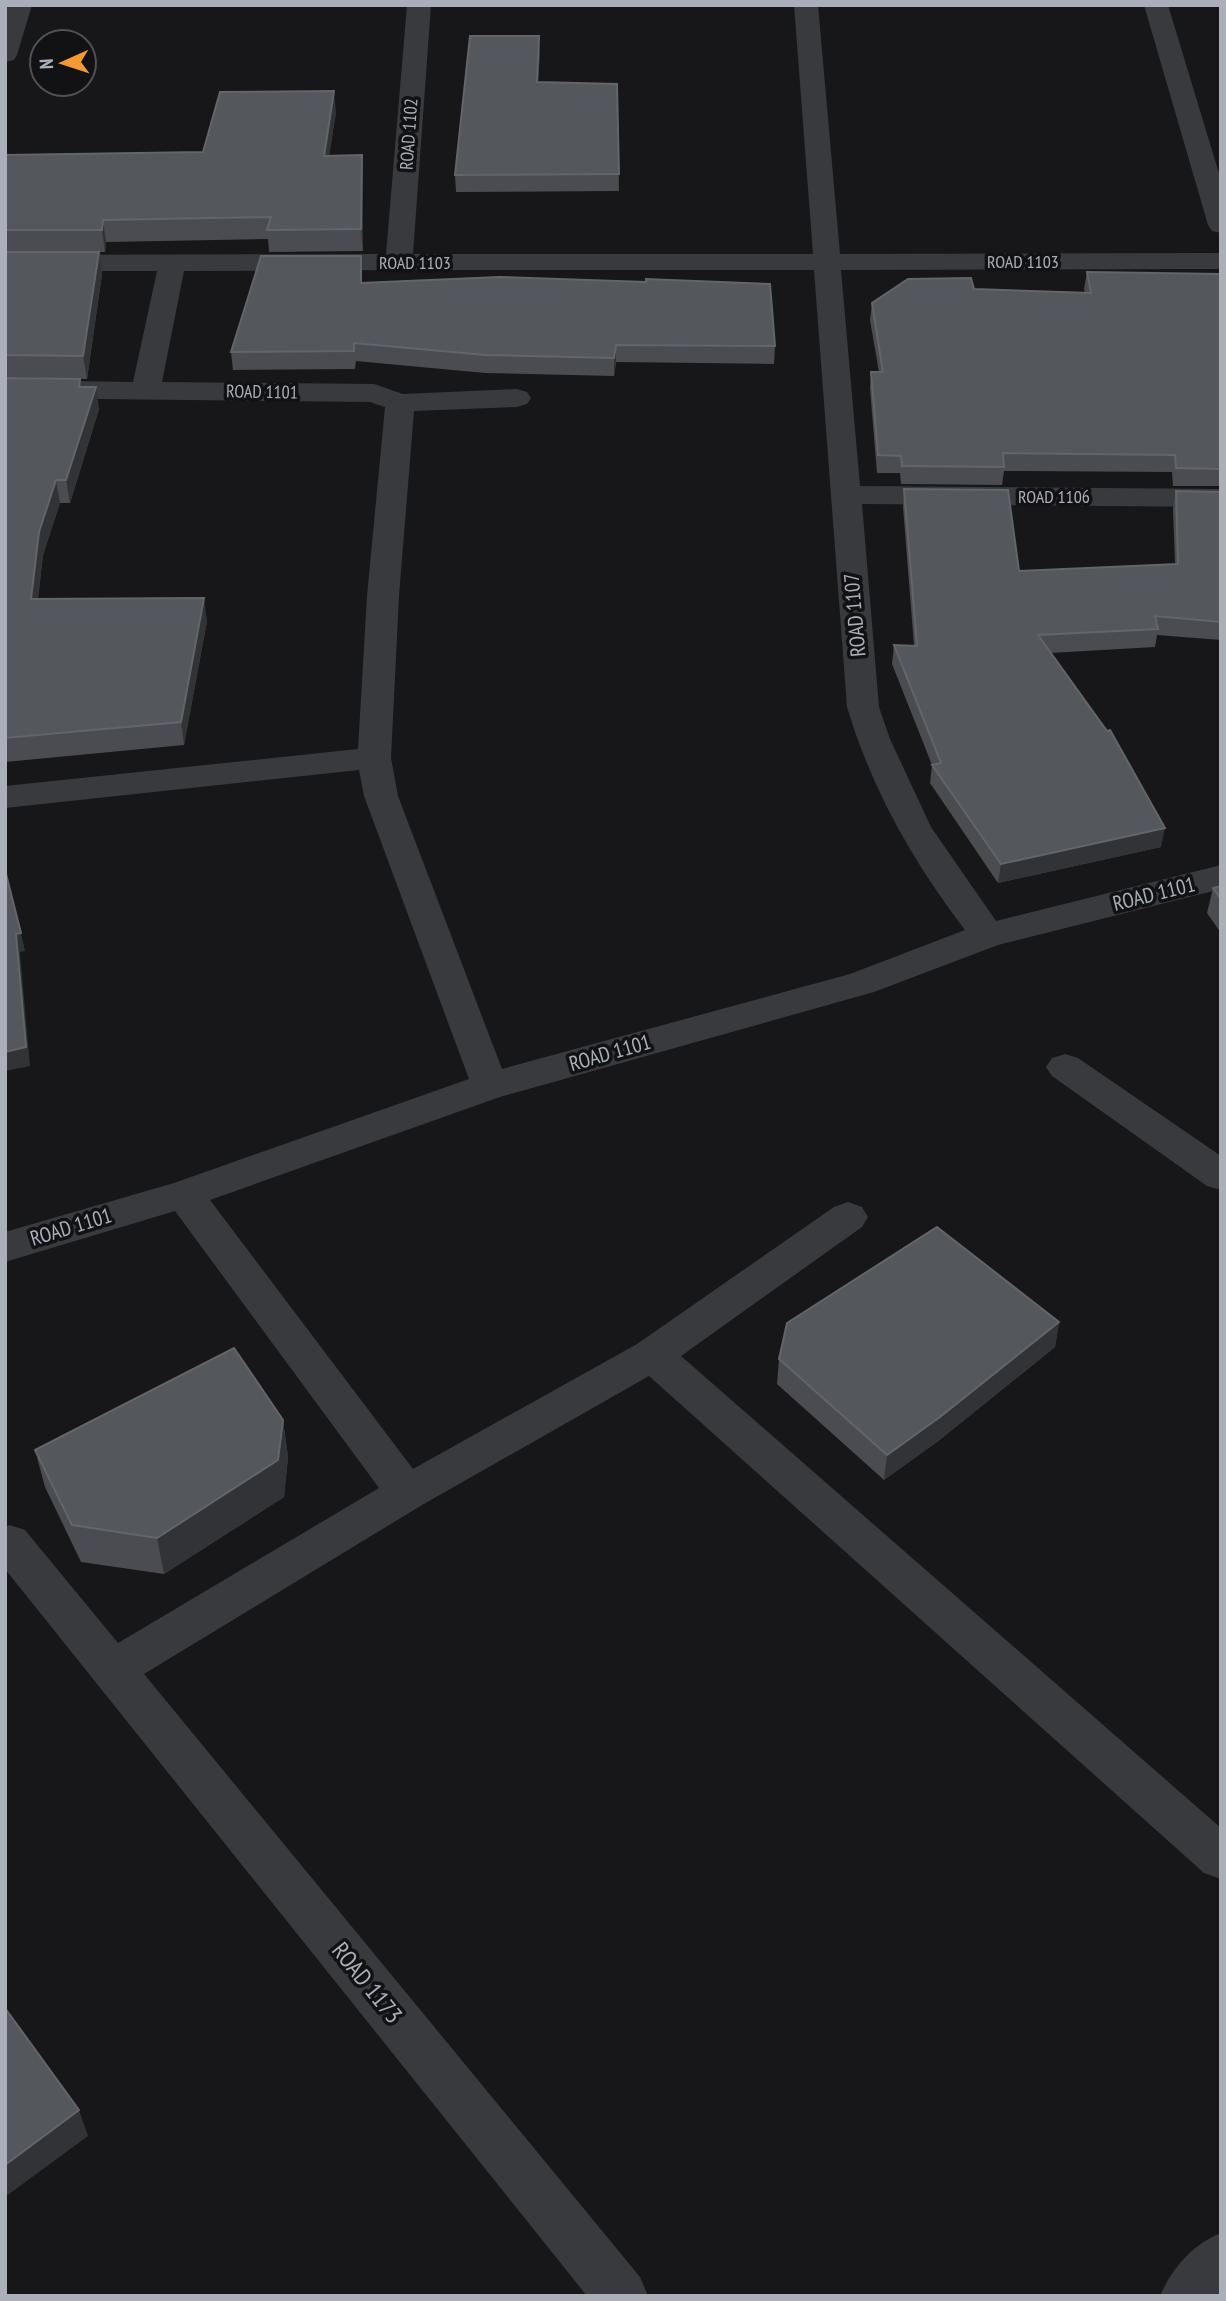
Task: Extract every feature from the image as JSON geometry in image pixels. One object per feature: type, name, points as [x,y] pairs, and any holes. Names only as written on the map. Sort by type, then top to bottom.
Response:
[{"type":"street","points":[[5,55],[20,5]]},
{"type":"street","name":"ROAD 1102","points":[[399,263],[419,5]]},
{"type":"street","points":[[806,5],[826,262]]},
{"type":"street","points":[[1156,5],[1221,225]]},
{"type":"street","name":"ROAD 1103","points":[[5,263],[1221,261]]},
{"type":"street","name":"ROAD 1107","points":[[826,262],[863,707],[876,750],[919,841],[988,935]]},
{"type":"street","points":[[146,390],[172,263]]},
{"type":"street","name":"ROAD 1101","points":[[5,389],[374,393],[400,403],[517,398]]},
{"type":"street","points":[[400,403],[383,596],[374,758],[381,796],[490,1086]]},
{"type":"street","name":"ROAD 1106","points":[[845,495],[1221,498]]},
{"type":"street","points":[[5,797],[374,758]]},
{"type":"street","name":"ROAD 1101","points":[[5,1247],[184,1194],[490,1086],[861,983],[988,935],[1221,877]]},
{"type":"street","points":[[1065,1067],[1221,1176]]},
{"type":"street","points":[[184,1194],[407,1493]]},
{"type":"street","points":[[112,1670],[407,1493],[652,1355],[848,1217]]},
{"type":"street","points":[[652,1355],[1221,1858]]},
{"type":"street","name":"ROAD 1173","points":[[10,1543],[621,2296]]},
{"type":"street","points":[[1186,2296],[1221,2259]]},
{"type":"building","points":[[470,36],[539,36],[537,82],[617,84],[619,174],[455,175]]},
{"type":"building","points":[[334,91],[324,156],[362,155],[361,229],[267,230],[271,217],[103,220],[102,230],[5,230],[5,155],[203,152],[220,92]]},
{"type":"building","points":[[5,252],[99,252],[83,356],[5,355]]},
{"type":"building","points":[[261,256],[361,256],[361,283],[499,277],[770,284],[775,346],[616,345],[614,358],[485,355],[354,343],[354,351],[231,352]]},
{"type":"building","points":[[1087,272],[1221,274],[1221,469],[1176,468],[1175,455],[1003,453],[1004,467],[902,466],[901,456],[878,455],[871,372],[883,372],[872,303],[908,279],[971,278],[974,289],[1091,293]]},
{"type":"building","points":[[5,378],[80,379],[79,387],[96,387],[66,480],[56,480],[39,532],[31,599],[204,598],[181,722],[5,738]]},
{"type":"building","points":[[904,489],[1008,490],[1019,571],[1178,564],[1176,491],[1221,492],[1221,622],[1155,616],[1158,629],[1038,635],[1107,731],[1110,730],[1165,828],[1001,864],[932,765],[941,763],[894,645],[917,646]]},
{"type":"building","points":[[5,870],[21,933],[16,934],[26,1047],[5,1052]]},
{"type":"building","points":[[1221,886],[1221,899],[1213,888]]},
{"type":"building","points":[[937,1227],[1059,1322],[940,1417],[887,1455],[779,1359],[787,1323]]},
{"type":"building","points":[[234,1348],[283,1420],[278,1460],[157,1538],[72,1525],[35,1450]]},
{"type":"building","points":[[5,2008],[79,2110],[5,2165]]}]
